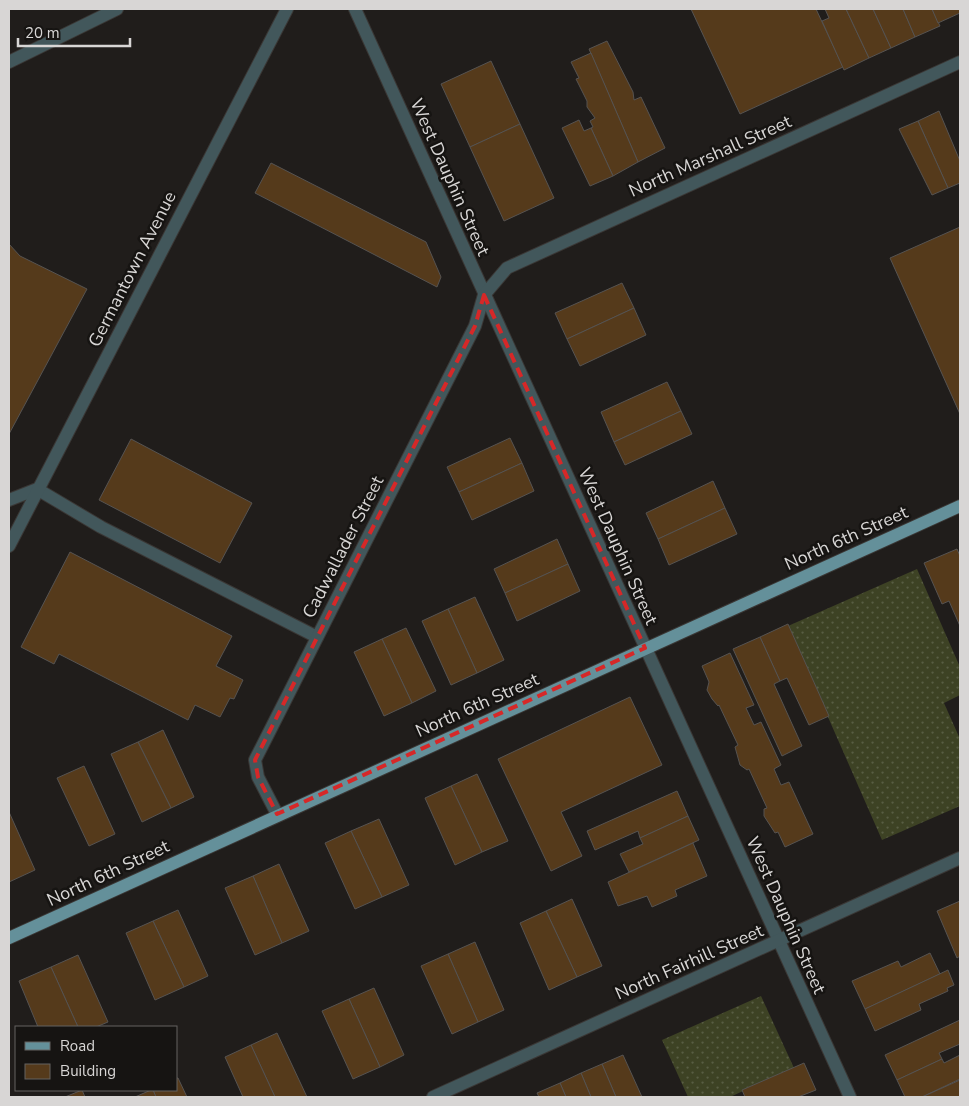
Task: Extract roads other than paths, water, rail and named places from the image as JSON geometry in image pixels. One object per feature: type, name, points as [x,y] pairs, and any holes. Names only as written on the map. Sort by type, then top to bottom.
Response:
[{"type":"main road","name":"North 6th Street","points":[[9,938],[277,814],[960,506]]},
{"type":"street","points":[[9,62],[117,9]]},
{"type":"street","name":"Germantown Avenue","points":[[9,546],[287,9]]},
{"type":"street","name":"West Dauphin Street","points":[[355,9],[850,1097]]},
{"type":"street","name":"North Marshall Street","points":[[484,295],[507,268],[960,62]]},
{"type":"street","name":"Cadwallader Street","points":[[277,814],[258,777],[255,760],[475,326],[484,295]]},
{"type":"street","points":[[9,500],[37,490],[101,527],[317,637]]},
{"type":"street","name":"North Fairhill Street","points":[[433,1097],[960,858]]}]
